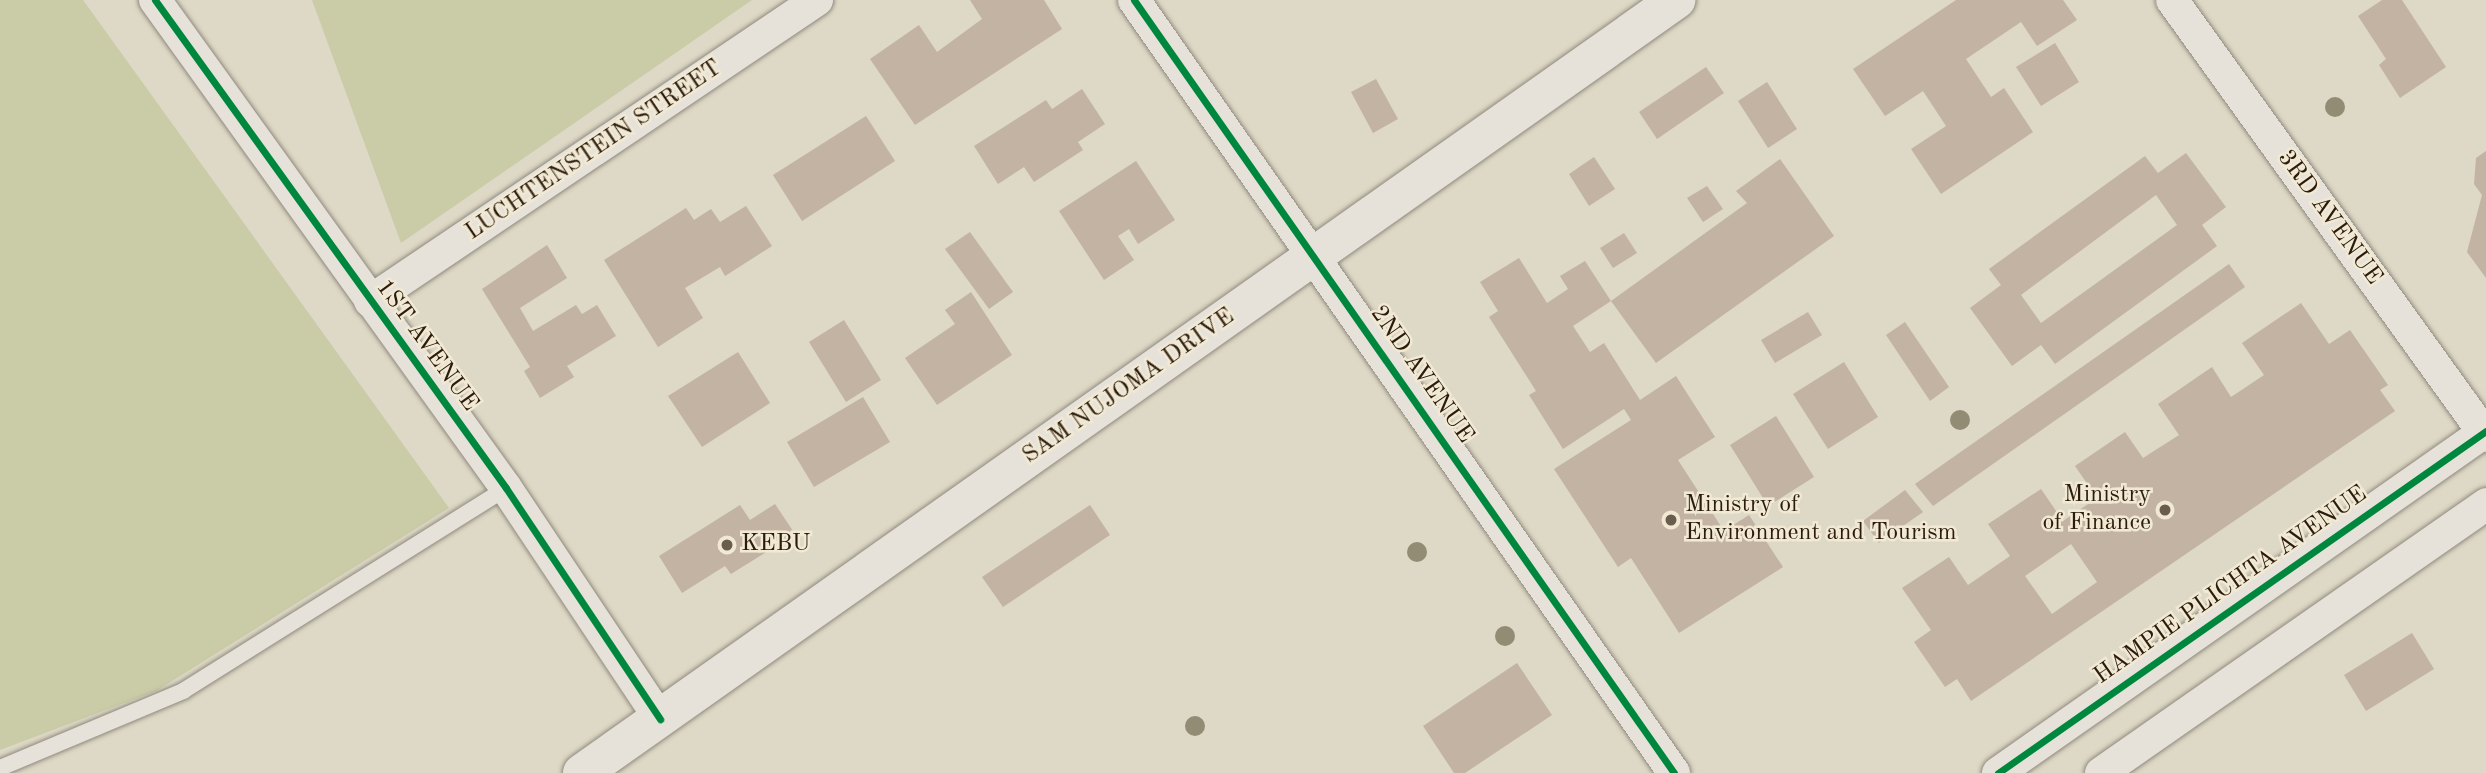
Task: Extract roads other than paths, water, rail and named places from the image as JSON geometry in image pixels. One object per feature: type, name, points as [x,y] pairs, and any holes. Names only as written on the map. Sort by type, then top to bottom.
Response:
[{"type":"main road","name":"SAM NUJOMA DRIVE","points":[[582,773],[1676,0]]},
{"type":"street","name":"1ST AVENUE","points":[[155,0],[506,488],[660,719]]},
{"type":"street","name":"LUCHTENSTEIN STREET","points":[[370,301],[817,0]]},
{"type":"street","name":"2ND AVENUE","points":[[1134,0],[1674,773]]},
{"type":"street","name":"3RD AVENUE","points":[[2172,0],[2485,433]]},
{"type":"street","name":"HAMPIE PLICHTA AVENUE","points":[[1998,773],[2485,433]]},
{"type":"street","points":[[2101,773],[2486,504]]},
{"type":"lane","points":[[0,768],[183,691],[506,488]]},
{"type":"place","name":"Ministry of Finance","points":[[2165,510]]},
{"type":"place","name":"Ministry of Environment and Tourism","points":[[1671,520]]},
{"type":"place","name":"KEBU","points":[[727,545]]}]
